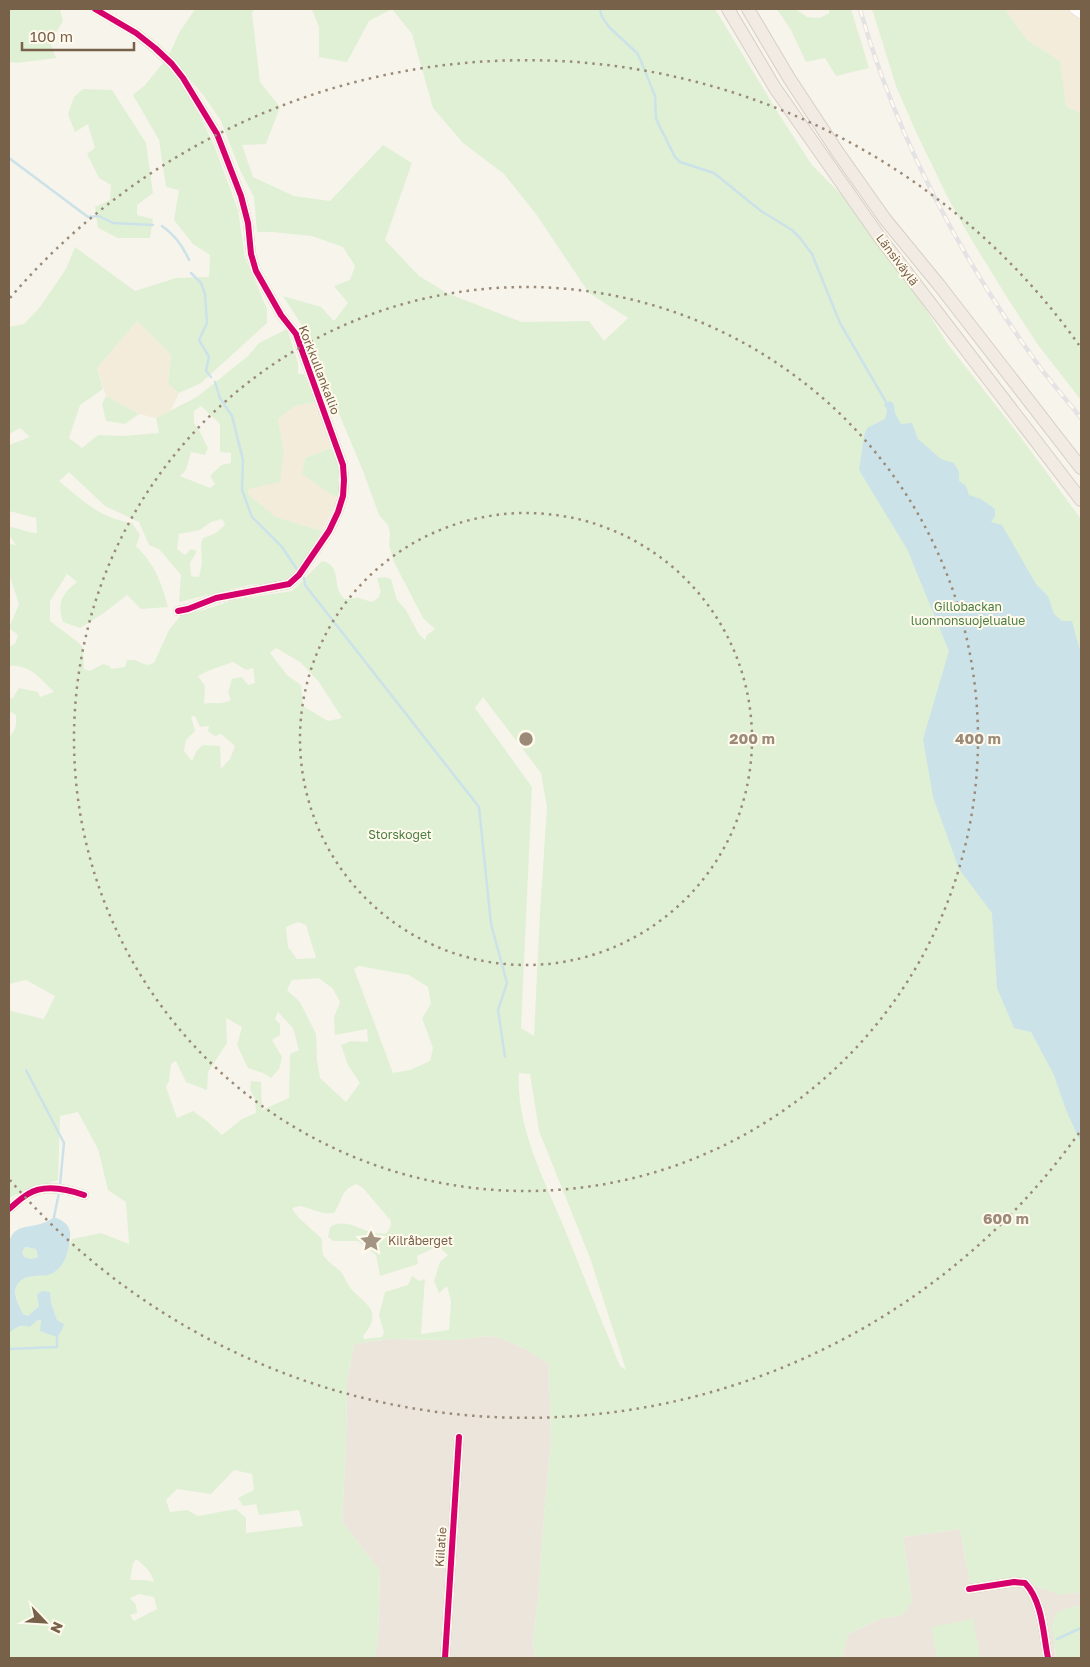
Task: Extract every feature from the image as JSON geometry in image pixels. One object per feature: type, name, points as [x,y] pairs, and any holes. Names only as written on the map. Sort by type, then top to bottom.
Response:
[{"type":"highway","name":"Länsiväylä","points":[[728,9],[774,88],[878,235],[1081,500]]},
{"type":"highway","name":"Länsiväylä","points":[[748,9],[789,78],[885,219],[939,285],[1081,468]]},
{"type":"street","name":"Korkkullankallio","points":[[95,9],[136,33],[161,53],[183,78],[210,120],[241,196],[248,223],[251,254],[256,271],[281,315],[296,334],[342,465],[344,480],[343,496],[338,512],[329,530],[300,575],[289,584],[216,598],[188,610],[178,611]]},
{"type":"street","points":[[1074,9],[1081,14]]},
{"type":"street","points":[[9,1209],[36,1189],[61,1189],[84,1194]]},
{"type":"street","name":"Kiilatie","points":[[445,1658],[459,1437]]},
{"type":"street","points":[[969,1589],[1014,1582],[1025,1583],[1031,1589],[1038,1605],[1048,1658]]},
{"type":"shaded area","points":[[1005,9],[1081,9],[1081,113],[1066,106],[1059,61],[1027,40]]},
{"type":"shaded area","points":[[137,321],[171,355],[168,384],[179,393],[171,410],[156,418],[139,414],[106,396],[97,368]]},
{"type":"shaded area","points":[[316,402],[331,448],[305,458],[302,474],[338,499],[322,531],[276,517],[248,494],[248,489],[284,452],[278,419],[295,406]]},
{"type":"shaded area","points":[[489,1336],[501,1338],[526,1349],[549,1364],[551,1444],[538,1602],[533,1640],[535,1658],[375,1658],[378,1638],[380,1571],[342,1522],[347,1382],[354,1344],[390,1339],[453,1340]]},
{"type":"shaded area","points":[[960,1529],[970,1582],[1023,1578],[1030,1580],[1035,1586],[1060,1594],[1076,1592],[1081,1596],[1081,1606],[1070,1607],[1054,1650],[1056,1658],[842,1658],[848,1634],[880,1619],[902,1615],[912,1601],[903,1537]]},
{"type":"green space","points":[[9,9],[60,9],[63,21],[50,42],[56,58],[17,63],[9,62]]},
{"type":"green space","points":[[195,9],[254,9],[252,13],[260,82],[280,107],[266,144],[242,145],[253,177],[294,196],[330,201],[383,145],[412,163],[385,240],[419,276],[449,294],[522,322],[589,321],[604,341],[628,318],[589,293],[536,214],[504,174],[463,143],[433,108],[412,34],[392,9],[715,9],[812,165],[877,231],[947,343],[1016,431],[1081,519],[1081,1596],[1076,1592],[1060,1595],[1035,1586],[1030,1580],[1023,1578],[970,1583],[960,1529],[903,1537],[912,1601],[903,1615],[880,1619],[848,1634],[842,1658],[535,1658],[533,1640],[538,1602],[551,1444],[549,1364],[526,1349],[501,1338],[489,1336],[453,1340],[390,1339],[354,1344],[347,1382],[342,1522],[380,1571],[378,1638],[375,1658],[9,1658],[9,1334],[14,1328],[36,1321],[57,1320],[51,1303],[39,1306],[28,1316],[23,1314],[16,1297],[16,1286],[23,1278],[51,1274],[57,1270],[66,1257],[72,1239],[101,1233],[129,1244],[126,1202],[108,1190],[98,1149],[78,1112],[60,1116],[58,1180],[9,1198],[9,1006],[11,1011],[44,1019],[55,996],[26,980],[9,984],[9,738],[15,728],[16,715],[9,711],[9,697],[12,699],[19,688],[38,692],[40,697],[54,692],[29,669],[9,666],[9,647],[15,644],[18,635],[9,628],[19,604],[9,574],[9,544],[16,545],[10,536],[9,530],[10,527],[37,533],[36,518],[9,511],[9,445],[30,437],[20,428],[9,434],[9,327],[24,324],[40,307],[66,269],[75,247],[135,291],[176,278],[209,277],[210,255],[193,244],[174,220],[179,190],[166,187],[159,140],[133,95],[145,85],[164,62],[175,73],[214,145],[238,210],[245,257],[267,309],[267,323],[201,383],[179,393],[168,384],[171,355],[137,321],[97,368],[103,389],[80,405],[69,438],[82,448],[98,435],[122,436],[159,433],[156,418],[197,397],[248,356],[259,343],[287,329],[298,363],[298,374],[304,374],[316,402],[295,406],[278,419],[284,452],[280,482],[248,489],[248,494],[276,517],[322,531],[305,560],[286,581],[249,585],[179,602],[181,575],[159,549],[149,545],[139,522],[105,506],[69,472],[59,481],[92,508],[121,521],[132,523],[140,535],[136,546],[148,560],[156,574],[168,607],[141,609],[127,595],[104,613],[80,628],[63,622],[61,615],[62,599],[67,591],[77,582],[67,574],[50,601],[50,621],[83,648],[84,669],[90,671],[103,664],[110,666],[111,669],[125,667],[127,660],[134,660],[147,665],[154,663],[169,630],[181,615],[204,610],[233,600],[292,591],[322,561],[333,567],[338,589],[345,599],[359,598],[372,602],[378,598],[381,592],[377,578],[391,579],[397,600],[406,610],[418,633],[425,640],[427,635],[435,629],[423,618],[394,562],[389,545],[390,533],[388,525],[379,515],[363,471],[303,327],[283,296],[321,307],[334,321],[348,303],[334,286],[350,280],[355,266],[343,247],[312,236],[257,232],[254,197],[240,170],[221,121],[204,96],[169,55],[179,33]],"holes":[[[201,406],[220,424],[220,452],[231,453],[231,463],[221,465],[210,476],[215,484],[210,488],[180,476],[186,470],[191,452],[205,455],[208,448],[194,423],[194,411]],[[222,519],[225,525],[216,533],[203,538],[201,544],[202,563],[199,577],[191,576],[190,563],[197,551],[191,549],[185,555],[177,549],[179,534],[200,530],[211,522]],[[276,648],[300,662],[319,682],[342,718],[328,721],[303,706],[301,685],[287,675],[270,653]],[[233,662],[246,670],[253,668],[255,683],[248,685],[242,677],[232,679],[228,693],[231,700],[227,702],[204,704],[205,686],[198,676],[210,670]],[[483,697],[541,773],[547,807],[534,1036],[521,1028],[532,787],[475,708]],[[191,716],[195,716],[200,727],[209,726],[208,731],[215,736],[221,734],[235,746],[230,759],[221,769],[220,746],[203,745],[197,750],[192,761],[184,751],[186,740],[195,731]],[[298,922],[306,925],[316,958],[297,959],[288,947],[286,927]],[[359,966],[409,975],[428,987],[431,1004],[422,1018],[433,1048],[430,1061],[410,1070],[393,1073],[354,969]],[[319,978],[333,989],[340,1002],[334,1017],[335,1035],[367,1029],[368,1042],[351,1041],[341,1045],[348,1065],[360,1083],[346,1102],[320,1078],[316,1034],[300,1002],[287,990],[292,980]],[[278,1012],[293,1028],[299,1050],[290,1054],[289,1098],[262,1110],[261,1082],[251,1081],[250,1089],[255,1099],[256,1113],[242,1119],[222,1135],[193,1111],[177,1118],[166,1087],[169,1081],[171,1064],[176,1061],[186,1082],[207,1090],[208,1072],[227,1043],[226,1018],[242,1027],[237,1045],[248,1068],[271,1078],[279,1069],[282,1057],[272,1040],[280,1035],[280,1024],[275,1019]],[[519,1073],[530,1074],[539,1131],[590,1258],[626,1370],[620,1366],[539,1170],[526,1132],[519,1093]],[[357,1184],[363,1188],[391,1221],[390,1227],[385,1234],[373,1233],[352,1225],[341,1224],[330,1227],[328,1237],[333,1241],[358,1241],[376,1255],[380,1276],[418,1264],[417,1256],[438,1246],[448,1255],[440,1262],[434,1281],[439,1293],[447,1286],[451,1301],[449,1330],[421,1334],[425,1279],[419,1281],[412,1276],[408,1285],[385,1292],[379,1315],[384,1333],[382,1337],[364,1339],[363,1336],[372,1321],[371,1310],[351,1289],[341,1272],[323,1254],[321,1238],[292,1209],[302,1206],[324,1213],[334,1213],[345,1192]],[[234,1470],[252,1474],[254,1490],[238,1498],[243,1506],[256,1504],[259,1515],[299,1510],[303,1526],[246,1533],[246,1518],[236,1509],[198,1516],[187,1510],[170,1512],[166,1500],[177,1489],[211,1494]],[[136,1559],[150,1572],[154,1582],[130,1580],[133,1564]],[[139,1594],[154,1597],[157,1609],[134,1621],[130,1615],[137,1613],[136,1605],[130,1598]]]},
{"type":"green space","points":[[312,9],[392,9],[369,21],[347,62],[319,57],[319,27]]},
{"type":"green space","points":[[777,9],[795,9],[807,17],[820,18],[829,13],[829,9],[851,9],[869,68],[836,76],[825,58],[806,62],[791,30]]},
{"type":"green space","points":[[872,9],[1005,9],[1027,40],[1060,61],[1066,106],[1081,113],[1081,400],[1038,345],[968,234],[947,196],[896,86]]},
{"type":"green space","points":[[83,89],[112,90],[146,143],[153,193],[137,205],[137,215],[153,219],[150,238],[118,238],[98,228],[95,207],[110,200],[111,185],[99,178],[87,154],[95,148],[88,124],[75,132],[68,114],[74,97]]},
{"type":"green space","points":[[106,396],[139,414],[125,424],[106,421],[102,404]]},
{"type":"green space","points":[[331,448],[338,465],[339,495],[335,497],[302,474],[305,458]]},
{"type":"green space","points":[[24,1247],[36,1249],[38,1257],[30,1259],[24,1257],[22,1252]]},
{"type":"green space","points":[[1081,1606],[1081,1658],[1056,1658],[1052,1625],[1056,1613],[1070,1607]]},
{"type":"green space","points":[[973,1619],[980,1658],[937,1658],[931,1627]]},
{"type":"water","points":[[890,401],[894,404],[895,413],[901,424],[912,423],[918,439],[941,459],[954,463],[959,472],[959,481],[966,486],[969,495],[981,499],[995,509],[995,516],[991,522],[1002,525],[1036,584],[1048,596],[1054,614],[1062,621],[1072,621],[1081,652],[1081,1143],[1066,1110],[1054,1075],[1031,1032],[1014,1028],[997,988],[992,913],[959,869],[933,797],[923,739],[949,651],[907,549],[859,470],[867,428],[885,419],[887,410],[884,404]]},
{"type":"water","points":[[54,1217],[67,1225],[70,1232],[70,1243],[64,1261],[58,1270],[53,1273],[25,1278],[17,1285],[15,1292],[23,1314],[28,1316],[39,1306],[37,1294],[43,1291],[50,1292],[51,1303],[57,1320],[64,1324],[62,1330],[57,1337],[40,1331],[41,1320],[36,1321],[30,1327],[18,1327],[9,1334],[9,1242],[18,1229],[44,1223]],"holes":[[[25,1247],[36,1249],[38,1257],[30,1259],[24,1257],[22,1252]]]},
{"type":"waterway","points":[[600,9],[602,17],[609,27],[637,53],[655,96],[656,119],[675,157],[680,162],[714,173],[761,211],[792,230],[812,254],[840,323],[886,402]]},
{"type":"waterway","points":[[9,158],[88,217],[99,216],[113,223],[153,225]]},
{"type":"waterway","points":[[162,226],[178,241],[189,260]]},
{"type":"waterway","points":[[191,273],[201,283],[205,294],[207,323],[199,340],[209,357],[206,371],[211,377]]},
{"type":"waterway","points":[[215,382],[220,398],[232,416],[243,460],[242,490],[252,517],[282,547],[298,571]]},
{"type":"waterway","points":[[304,578],[305,585],[479,807],[491,924],[507,983],[498,1010],[505,1057]]},
{"type":"waterway","points":[[26,1070],[64,1143],[60,1185]]},
{"type":"waterway","points":[[54,1217],[59,1193]]},
{"type":"waterway","points":[[9,1349],[57,1347],[57,1337]]},
{"type":"waterway","points":[[1057,1639],[1081,1628]]},
{"type":"railway","points":[[860,9],[892,102],[911,147],[955,234],[979,277],[1006,318],[1039,366],[1081,418]]},
{"type":"cycle path","points":[[95,9],[136,33],[172,64],[183,78],[217,134],[241,196],[248,223],[251,254],[256,271],[281,315],[296,334],[343,465],[343,496],[338,512],[329,531],[299,575],[289,584],[216,598],[178,611]]},
{"type":"cycle path","points":[[9,1209],[25,1196],[41,1189],[63,1189],[84,1195]]},
{"type":"cycle path","points":[[445,1658],[459,1437]]},
{"type":"cycle path","points":[[969,1589],[1014,1582],[1025,1583],[1039,1609],[1048,1658]]},
{"type":"place","name":"Kilråberget","points":[[371,1241]]},
{"type":"park label","name":"Gillobackan luonnonsuojelualue","points":[[968,614]]},
{"type":"park label","name":"Storskoget","points":[[400,835]]}]
